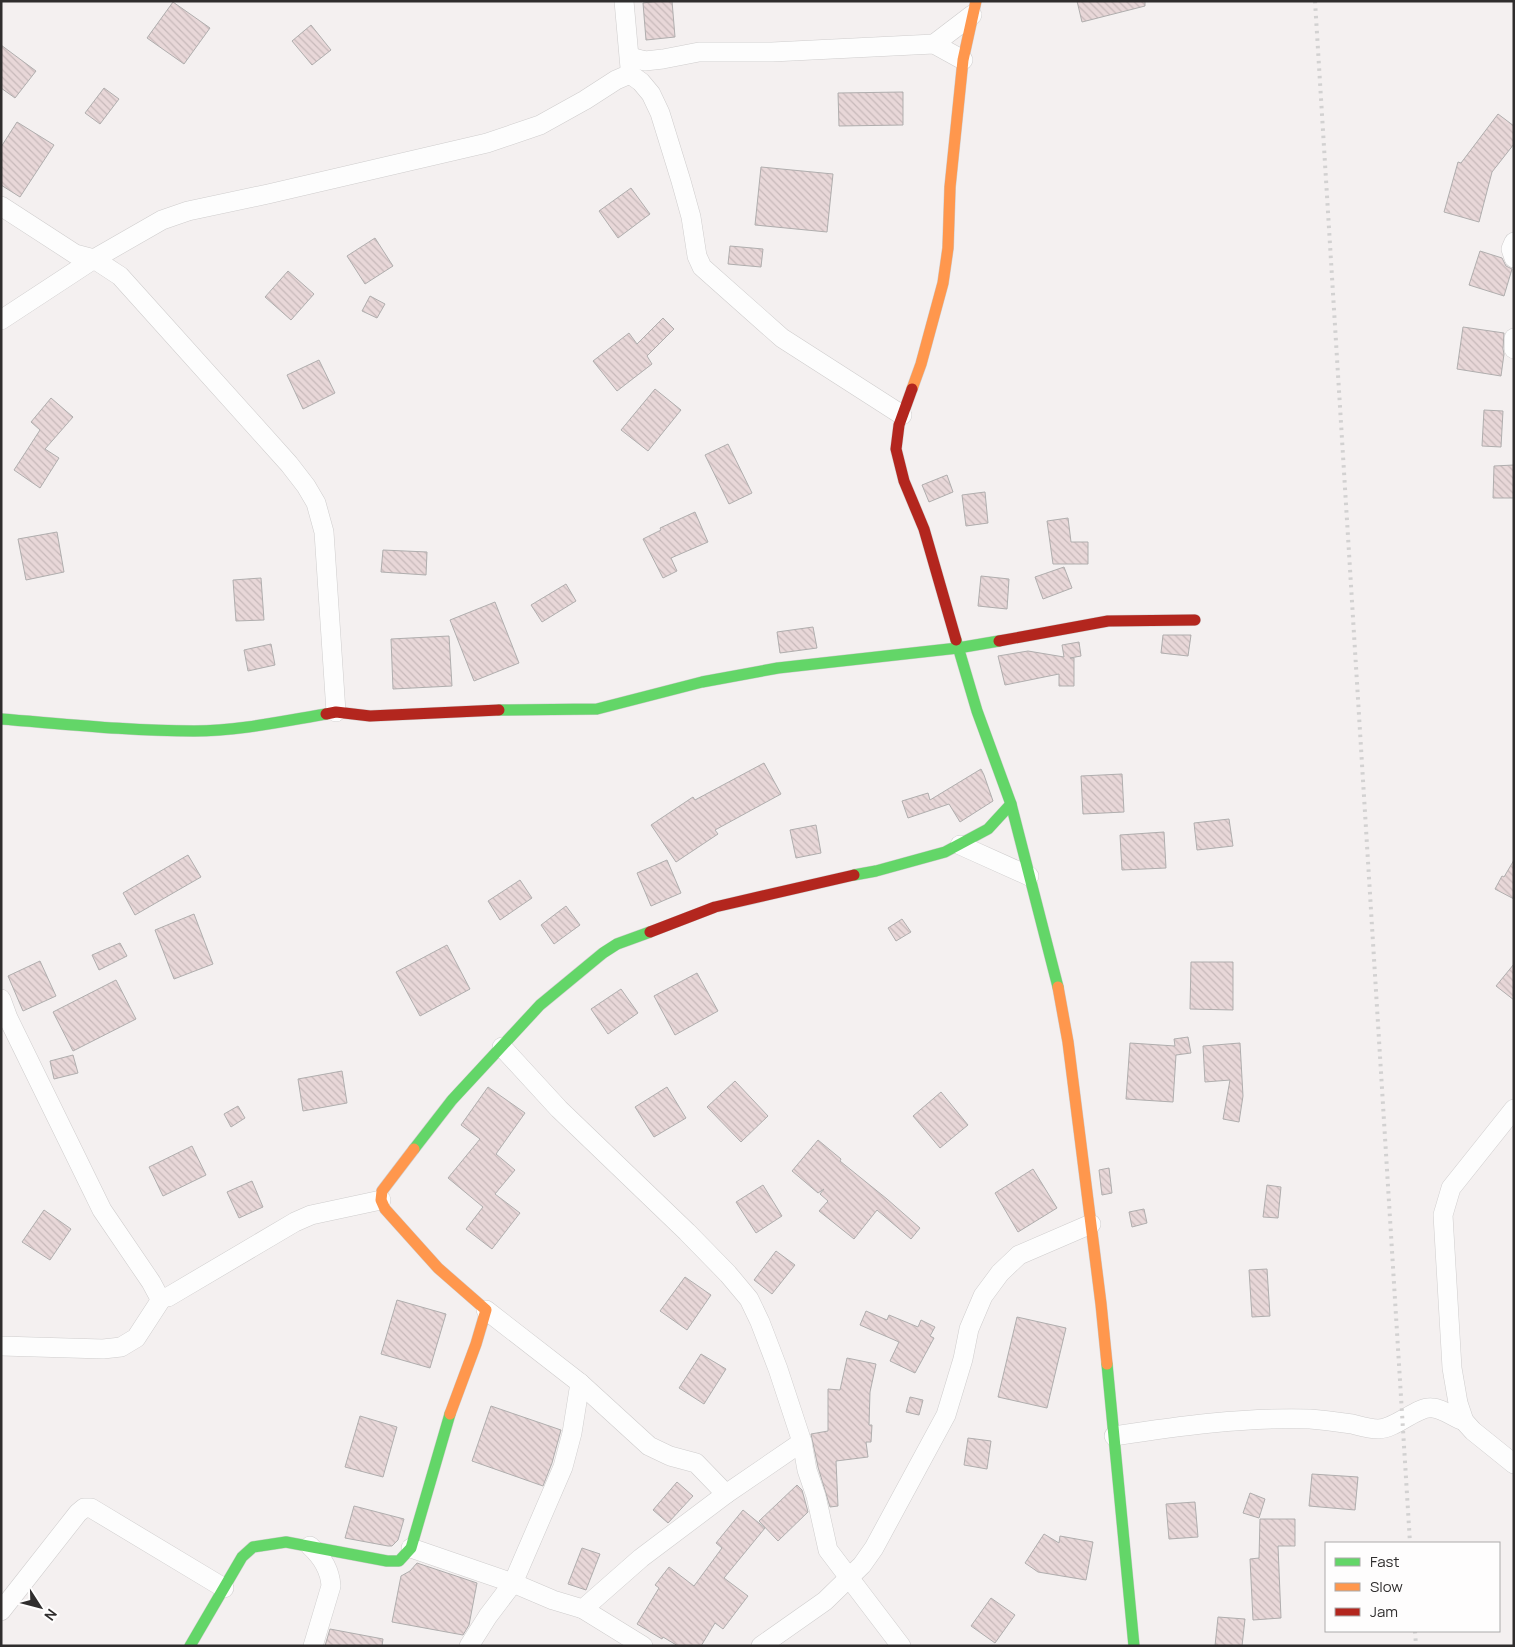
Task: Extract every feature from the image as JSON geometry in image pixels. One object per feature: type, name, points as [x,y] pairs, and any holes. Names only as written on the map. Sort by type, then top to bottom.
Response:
[{"type":"street","points":[[623,1],[630,66],[651,94],[660,113],[684,190],[691,217],[696,256],[702,267],[782,338],[902,415]]},
{"type":"street","points":[[934,44],[974,8]]},
{"type":"street","points":[[974,8],[963,60],[950,187],[948,248],[943,284],[921,364],[899,424],[896,449],[904,482],[924,529],[977,711],[1012,804],[1058,984],[1068,1042],[1101,1304],[1134,1646]]},
{"type":"street","points":[[1,320],[94,259],[162,220],[188,211],[487,143],[540,125],[616,80],[630,66],[645,61],[699,52],[772,52],[934,44],[963,60]]},
{"type":"street","points":[[1,206],[75,254],[94,259],[120,276],[289,464],[306,486],[316,503],[324,532],[336,712]]},
{"type":"street","points":[[1514,242],[1511,250],[1514,258]]},
{"type":"street","points":[[1514,338],[1514,349]]},
{"type":"street","points":[[1,719],[120,728],[196,731],[259,725],[336,712],[370,716],[507,710],[597,709],[702,682],[778,668],[958,648],[1108,621],[1195,620]]},
{"type":"street","points":[[726,1494],[696,1463],[670,1456],[649,1446],[580,1383],[486,1310],[438,1268],[385,1209],[381,1200],[382,1191],[452,1100],[540,1005],[603,953],[630,938],[715,907],[876,871],[946,852],[988,829],[1012,804]]},
{"type":"street","points":[[960,845],[1030,876]]},
{"type":"street","points":[[1,999],[8,1018],[102,1210],[158,1295],[162,1298]]},
{"type":"street","points":[[502,1047],[559,1109],[687,1232],[728,1274],[749,1300],[760,1322],[778,1369],[802,1442],[807,1470],[816,1496],[828,1550],[901,1646]]},
{"type":"street","points":[[1464,1422],[1458,1403],[1452,1368],[1443,1215],[1451,1188],[1514,1108]]},
{"type":"street","points":[[1,1346],[121,1348],[136,1338],[162,1298],[168,1297],[295,1222],[311,1215],[381,1200]]},
{"type":"street","points":[[761,1646],[825,1601],[862,1565],[874,1548],[946,1415],[964,1359],[969,1329],[983,1296],[1000,1273],[1019,1255],[1091,1224]]},
{"type":"street","points":[[190,1646],[242,1557],[253,1548],[286,1542],[387,1562],[399,1561],[411,1548],[448,1421],[476,1344],[486,1310]]},
{"type":"street","points":[[469,1646],[488,1616],[513,1584],[563,1467],[572,1433],[580,1383]]},
{"type":"street","points":[[1114,1436],[1175,1426],[1244,1420],[1311,1419],[1383,1429],[1429,1407],[1439,1409],[1464,1422],[1514,1464]]},
{"type":"street","points":[[583,1609],[641,1558],[726,1494],[802,1442]]},
{"type":"street","points":[[1,1611],[78,1513],[84,1508],[91,1508],[224,1588]]},
{"type":"street","points":[[310,1546],[321,1557],[330,1577],[331,1586],[313,1646]]},
{"type":"street","points":[[411,1548],[553,1600],[583,1609],[643,1646]]},
{"type":"building","points":[[672,1],[675,37],[646,40],[643,3]]},
{"type":"building","points":[[1077,1],[1145,1],[1145,6],[1082,22]]},
{"type":"building","points":[[173,2],[210,28],[184,64],[147,38]]},
{"type":"building","points":[[311,25],[331,50],[312,65],[292,41]]},
{"type":"building","points":[[1,45],[36,71],[15,98],[1,88]]},
{"type":"building","points":[[104,88],[119,99],[100,124],[85,113]]},
{"type":"building","points":[[903,92],[903,125],[839,126],[838,93]]},
{"type":"building","points":[[1498,114],[1514,126],[1514,144],[1492,172],[1479,222],[1444,212],[1458,162],[1461,163]]},
{"type":"building","points":[[17,122],[54,145],[20,197],[1,185],[1,147]]},
{"type":"building","points":[[761,167],[833,174],[827,232],[755,225]]},
{"type":"building","points":[[631,188],[650,214],[618,238],[599,211]]},
{"type":"building","points":[[375,238],[393,266],[365,284],[347,256]]},
{"type":"building","points":[[730,246],[763,249],[761,267],[728,264]]},
{"type":"building","points":[[1480,251],[1502,258],[1506,266],[1512,269],[1504,296],[1469,285]]},
{"type":"building","points":[[288,271],[314,294],[291,320],[265,297]]},
{"type":"building","points":[[370,296],[385,304],[377,318],[362,311]]},
{"type":"building","points":[[663,318],[674,329],[647,356],[652,364],[617,391],[593,361],[629,333],[637,344]]},
{"type":"building","points":[[1463,327],[1504,333],[1501,376],[1457,369]]},
{"type":"building","points":[[319,360],[335,393],[303,409],[287,375]]},
{"type":"building","points":[[655,389],[681,410],[648,451],[621,430]]},
{"type":"building","points":[[51,398],[73,417],[45,449],[59,458],[40,488],[14,470],[40,430],[31,422]]},
{"type":"building","points":[[1484,410],[1503,411],[1501,447],[1482,446]]},
{"type":"building","points":[[728,444],[752,493],[729,504],[705,455]]},
{"type":"building","points":[[1514,465],[1514,498],[1493,498],[1494,466]]},
{"type":"building","points":[[947,475],[953,492],[929,502],[922,485]]},
{"type":"building","points":[[985,492],[988,523],[966,526],[962,495]]},
{"type":"building","points":[[695,512],[708,542],[671,558],[677,571],[663,578],[643,539],[661,530],[660,528]]},
{"type":"building","points":[[1068,518],[1071,542],[1088,542],[1088,564],[1053,564],[1047,521]]},
{"type":"building","points":[[57,532],[64,572],[26,580],[18,539]]},
{"type":"building","points":[[383,550],[427,552],[426,575],[381,572]]},
{"type":"building","points":[[1064,567],[1072,588],[1043,599],[1035,577]]},
{"type":"building","points":[[981,576],[1009,579],[1007,609],[978,606]]},
{"type":"building","points":[[261,578],[264,620],[236,621],[233,580]]},
{"type":"building","points":[[566,584],[576,601],[542,622],[531,605]]},
{"type":"building","points":[[495,602],[519,663],[474,681],[450,620]]},
{"type":"building","points":[[813,627],[817,648],[780,653],[777,632]]},
{"type":"building","points":[[1163,635],[1191,635],[1188,656],[1161,653]]},
{"type":"building","points":[[449,636],[452,686],[393,689],[391,639]]},
{"type":"building","points":[[1079,642],[1081,656],[1070,658],[1074,658],[1074,686],[1059,686],[1059,674],[1005,685],[998,656],[1028,651],[1064,657],[1062,645]]},
{"type":"building","points":[[271,644],[275,665],[248,671],[244,650]]},
{"type":"building","points":[[764,763],[781,794],[715,830],[718,834],[676,862],[651,825],[693,797],[695,800]]},
{"type":"building","points":[[981,769],[993,801],[960,822],[949,804],[908,818],[902,801],[928,793],[930,800]]},
{"type":"building","points":[[1122,774],[1124,812],[1083,814],[1081,776]]},
{"type":"building","points":[[1229,819],[1233,846],[1197,850],[1194,823]]},
{"type":"building","points":[[816,825],[821,853],[796,858],[790,830]]},
{"type":"building","points":[[1164,832],[1166,868],[1122,870],[1120,835]]},
{"type":"building","points":[[188,855],[201,877],[135,915],[123,893]]},
{"type":"building","points":[[667,860],[681,893],[651,906],[637,873]]},
{"type":"building","points":[[1514,860],[1514,899],[1495,889]]},
{"type":"building","points":[[520,880],[532,898],[500,920],[488,901]]},
{"type":"building","points":[[566,906],[580,925],[554,944],[541,925]]},
{"type":"building","points":[[194,914],[213,964],[174,979],[155,930]]},
{"type":"building","points":[[902,919],[911,932],[896,941],[888,928]]},
{"type":"building","points":[[120,943],[127,956],[99,970],[92,955]]},
{"type":"building","points":[[447,945],[470,989],[420,1016],[396,972]]},
{"type":"building","points":[[40,961],[56,996],[23,1011],[8,976]]},
{"type":"building","points":[[1191,962],[1233,962],[1233,1010],[1190,1009]]},
{"type":"building","points":[[1514,964],[1514,1000],[1496,986]]},
{"type":"building","points":[[697,973],[718,1011],[675,1035],[654,996]]},
{"type":"building","points":[[116,980],[136,1019],[73,1051],[53,1012]]},
{"type":"building","points":[[621,989],[638,1013],[608,1034],[591,1009]]},
{"type":"building","points":[[1188,1037],[1191,1053],[1176,1055],[1173,1102],[1126,1099],[1130,1043],[1175,1046],[1174,1039]]},
{"type":"building","points":[[1240,1043],[1243,1096],[1239,1122],[1223,1119],[1230,1080],[1205,1082],[1203,1046]]},
{"type":"building","points":[[73,1055],[78,1073],[54,1079],[50,1061]]},
{"type":"building","points":[[342,1071],[347,1103],[303,1111],[298,1079]]},
{"type":"building","points":[[735,1081],[768,1116],[741,1142],[707,1107]]},
{"type":"building","points":[[488,1087],[525,1113],[496,1154],[515,1170],[495,1194],[520,1213],[492,1249],[466,1229],[483,1207],[448,1178],[480,1139],[461,1125]]},
{"type":"building","points":[[667,1087],[686,1118],[654,1137],[635,1107]]},
{"type":"building","points":[[941,1092],[968,1125],[940,1148],[913,1116]]},
{"type":"building","points":[[238,1106],[245,1118],[231,1127],[224,1114]]},
{"type":"building","points":[[818,1140],[841,1159],[840,1161],[920,1228],[911,1239],[877,1210],[854,1239],[819,1211],[828,1201],[820,1194],[824,1189],[818,1193],[792,1171]]},
{"type":"building","points":[[192,1146],[206,1175],[163,1196],[149,1167]]},
{"type":"building","points":[[1109,1168],[1112,1193],[1102,1195],[1099,1170]]},
{"type":"building","points":[[1033,1169],[1057,1208],[1018,1232],[995,1193]]},
{"type":"building","points":[[252,1181],[263,1207],[239,1218],[227,1192]]},
{"type":"building","points":[[763,1185],[782,1216],[756,1233],[736,1202]]},
{"type":"building","points":[[1267,1185],[1281,1187],[1278,1218],[1263,1217]]},
{"type":"building","points":[[1144,1209],[1147,1223],[1132,1227],[1129,1212]]},
{"type":"building","points":[[44,1210],[71,1229],[50,1260],[22,1242]]},
{"type":"building","points":[[776,1251],[795,1265],[772,1294],[754,1280]]},
{"type":"building","points":[[1267,1269],[1270,1316],[1252,1317],[1249,1270]]},
{"type":"building","points":[[685,1277],[711,1295],[687,1330],[660,1311]]},
{"type":"building","points":[[397,1300],[446,1314],[430,1368],[381,1354]]},
{"type":"building","points":[[866,1311],[887,1320],[889,1315],[918,1327],[921,1320],[935,1327],[930,1336],[934,1338],[915,1373],[890,1361],[899,1342],[860,1325]]},
{"type":"building","points":[[1017,1317],[1066,1328],[1047,1408],[998,1397]]},
{"type":"building","points":[[701,1354],[726,1369],[704,1404],[679,1388]]},
{"type":"building","points":[[847,1358],[876,1364],[870,1392],[869,1425],[872,1425],[871,1442],[866,1442],[868,1457],[836,1461],[838,1506],[830,1507],[818,1467],[811,1434],[828,1431],[828,1389],[840,1390]]},
{"type":"building","points":[[910,1397],[923,1400],[919,1415],[906,1412]]},
{"type":"building","points":[[491,1406],[561,1430],[552,1463],[543,1486],[472,1461]]},
{"type":"building","points":[[360,1416],[397,1427],[383,1477],[345,1467]]},
{"type":"building","points":[[968,1438],[991,1441],[987,1469],[964,1465]]},
{"type":"building","points":[[1312,1474],[1358,1477],[1355,1510],[1309,1506]]},
{"type":"building","points":[[677,1482],[693,1496],[668,1523],[653,1510]]},
{"type":"building","points":[[797,1485],[802,1490],[808,1512],[778,1541],[759,1521]]},
{"type":"building","points":[[1250,1493],[1265,1499],[1259,1518],[1243,1513]]},
{"type":"building","points":[[1195,1502],[1198,1537],[1169,1539],[1166,1504]]},
{"type":"building","points":[[354,1506],[404,1519],[398,1540],[392,1546],[388,1546],[345,1538]]},
{"type":"building","points":[[743,1510],[765,1528],[724,1578],[748,1596],[723,1629],[715,1623],[701,1646],[678,1646],[637,1624],[659,1588],[655,1585],[669,1567],[694,1586],[722,1548],[716,1543]]},
{"type":"building","points":[[1260,1519],[1295,1519],[1295,1546],[1278,1546],[1281,1618],[1253,1620],[1250,1559],[1259,1558]]},
{"type":"building","points":[[1044,1534],[1059,1543],[1060,1536],[1093,1542],[1086,1580],[1038,1572],[1025,1563]]},
{"type":"building","points":[[582,1548],[600,1554],[586,1590],[568,1584]]},
{"type":"building","points":[[417,1563],[477,1583],[469,1625],[463,1635],[392,1622],[401,1576],[410,1571]]},
{"type":"building","points":[[991,1598],[1015,1615],[995,1643],[971,1626]]},
{"type":"building","points":[[1218,1617],[1245,1619],[1242,1646],[1215,1646]]},
{"type":"building","points":[[330,1629],[383,1639],[382,1646],[325,1646]]},
{"type":"railway","points":[[1315,1],[1410,1542]]},
{"type":"railway","points":[[1415,1632],[1416,1646]]},
{"type":"traffic: fast","points":[[956,640],[977,711],[1011,804],[1058,987]]},
{"type":"traffic: fast","points":[[499,710],[597,709],[702,682],[778,668],[958,648],[999,641]]},
{"type":"traffic: fast","points":[[1,719],[122,729],[211,731],[326,714]]},
{"type":"traffic: fast","points":[[854,875],[876,871],[945,852],[988,829],[1011,804]]},
{"type":"traffic: fast","points":[[414,1149],[452,1100],[540,1005],[603,953],[617,944],[650,932]]},
{"type":"traffic: fast","points":[[1107,1364],[1134,1646]]},
{"type":"traffic: fast","points":[[190,1646],[242,1557],[253,1547],[286,1542],[387,1561],[399,1561],[411,1548],[450,1414]]},
{"type":"traffic: slow","points":[[912,389],[921,364],[943,283],[948,248],[950,187],[963,60],[976,1]]},
{"type":"traffic: slow","points":[[1058,987],[1068,1042],[1107,1364]]},
{"type":"traffic: slow","points":[[414,1149],[382,1191],[381,1200],[385,1209],[438,1268],[486,1310],[476,1344],[450,1414]]},
{"type":"traffic: jam","points":[[912,389],[899,425],[896,449],[904,481],[924,529],[956,640]]},
{"type":"traffic: jam","points":[[999,641],[1108,621],[1195,620]]},
{"type":"traffic: jam","points":[[326,714],[336,712],[370,716],[499,710]]},
{"type":"traffic: jam","points":[[650,932],[715,907],[854,875]]}]
